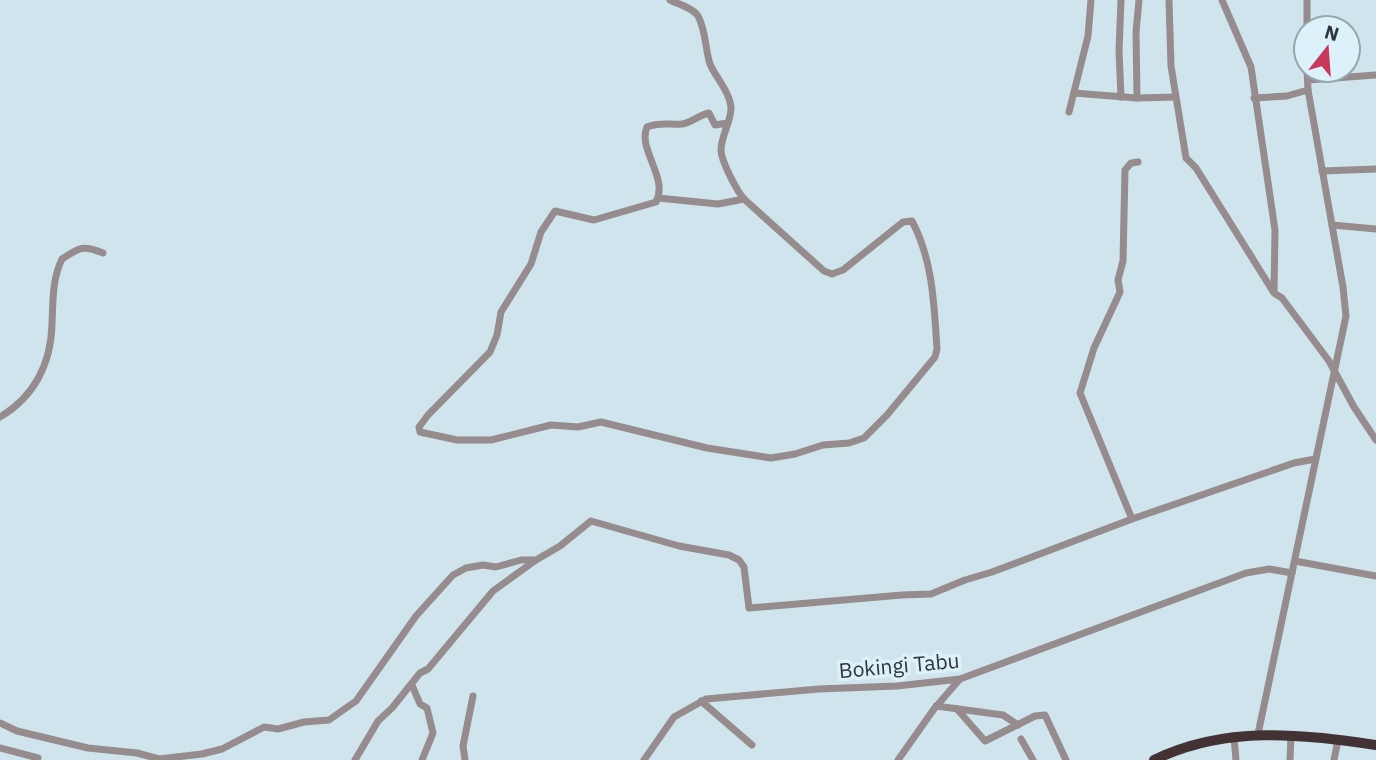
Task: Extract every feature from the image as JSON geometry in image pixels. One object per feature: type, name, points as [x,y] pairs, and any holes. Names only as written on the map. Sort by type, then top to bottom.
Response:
[{"type":"highway","points":[[1154,760],[1234,737],[1258,734],[1376,745]]},
{"type":"street","points":[[670,0],[699,17],[710,65],[729,100],[731,110],[721,154],[737,191],[744,199],[824,271],[832,274],[844,270],[906,220],[912,221],[932,283],[936,353],[931,362],[864,438],[771,458],[706,448],[601,422],[578,427],[551,425],[491,440],[457,440],[419,432],[419,427],[428,415],[490,352],[497,335],[501,312],[531,264],[541,232],[555,211],[594,220],[656,202],[658,177],[644,133],[647,127],[660,122],[684,124],[699,115],[709,114],[715,125],[728,123]]},
{"type":"street","points":[[1069,112],[1088,36],[1091,0]]},
{"type":"street","points":[[1121,0],[1121,97]]},
{"type":"street","points":[[1138,98],[1136,32],[1139,0]]},
{"type":"street","points":[[1169,0],[1169,45],[1186,158],[1196,168],[1274,293],[1282,298],[1335,371],[1376,440]]},
{"type":"street","points":[[1222,0],[1251,67],[1275,230],[1274,293]]},
{"type":"street","points":[[1258,734],[1344,328],[1345,302],[1308,84]]},
{"type":"street","points":[[1254,98],[1287,96],[1308,90]]},
{"type":"street","points":[[1074,93],[1138,98],[1175,97]]},
{"type":"street","points":[[1132,519],[1080,393],[1094,348],[1120,292],[1118,280],[1124,261],[1125,170],[1128,164],[1138,162]]},
{"type":"street","points":[[1322,171],[1376,169]]},
{"type":"street","points":[[658,198],[718,204],[744,199]]},
{"type":"street","points":[[1332,225],[1376,229]]},
{"type":"street","points":[[0,417],[27,396],[43,373],[52,326],[52,301],[62,259],[80,248],[103,253]]},
{"type":"street","points":[[355,760],[378,721],[390,711],[494,592],[590,522],[597,521],[679,546],[733,557],[742,562],[744,567],[747,606],[752,608],[932,594],[1132,519],[1294,463],[1315,459]]},
{"type":"street","points":[[0,723],[17,731],[88,748],[137,753],[159,759],[214,751],[263,727],[278,729],[304,722],[329,720],[354,703],[416,616],[453,575],[466,568],[484,565],[496,567],[521,559],[536,560]]},
{"type":"street","points":[[1295,561],[1376,576]]},
{"type":"street","name":"Bokingi Tabu","points":[[644,760],[674,717],[701,701],[715,697],[897,687],[960,679],[1246,573],[1269,569],[1292,573]]},
{"type":"street","points":[[898,760],[936,706],[960,679]]},
{"type":"street","points":[[412,685],[420,704],[427,708],[433,733],[422,760]]},
{"type":"street","points":[[465,760],[463,746],[473,696]]},
{"type":"street","points":[[701,701],[752,745]]},
{"type":"street","points":[[936,706],[1003,715],[1018,725]]},
{"type":"street","points":[[957,709],[983,740],[1039,714],[1045,715],[1066,760]]},
{"type":"street","points":[[1290,760],[1291,735]]},
{"type":"street","points":[[1234,737],[1236,760]]},
{"type":"street","points":[[1021,739],[1033,760]]},
{"type":"street","points":[[1334,760],[1338,740]]},
{"type":"street","points":[[0,748],[38,758]]}]
